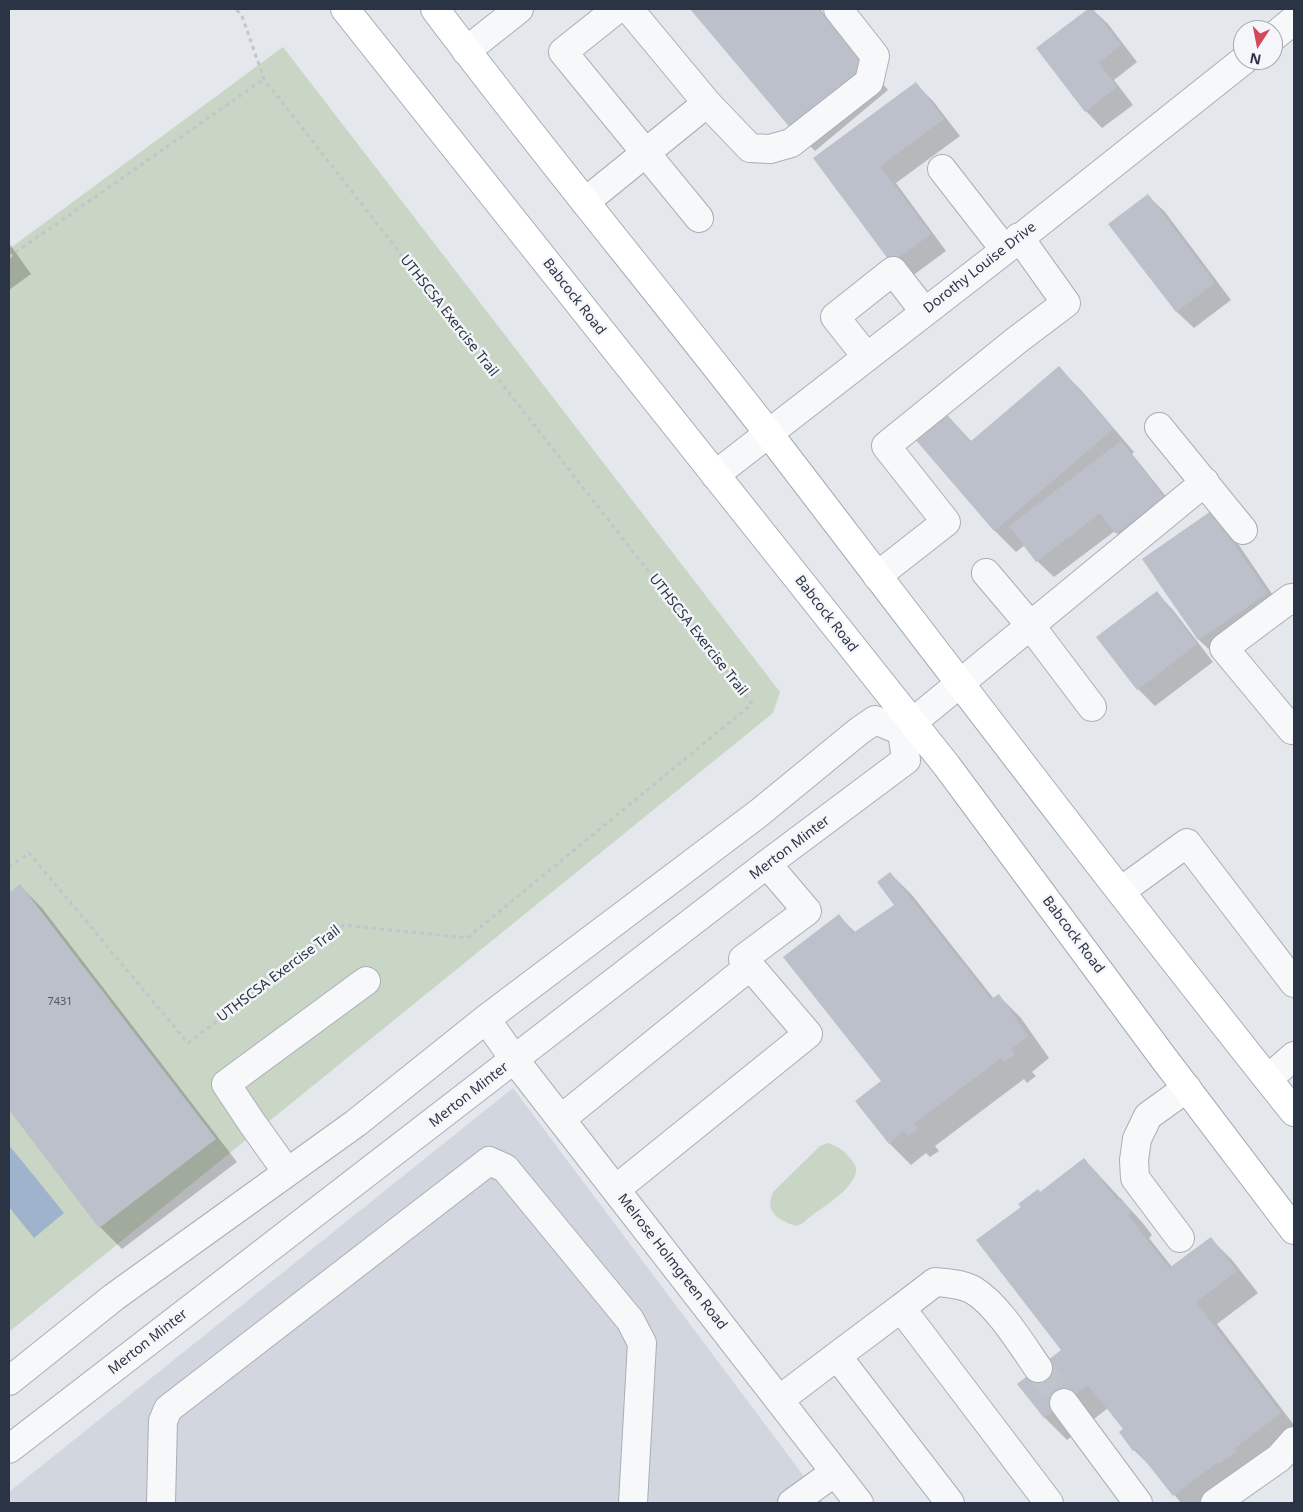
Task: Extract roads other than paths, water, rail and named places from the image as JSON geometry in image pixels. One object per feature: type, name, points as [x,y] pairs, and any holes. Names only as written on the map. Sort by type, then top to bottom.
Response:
[{"type":"main road","name":"Babcock Road","points":[[345,9],[715,475],[907,726],[947,766],[1187,1088],[1291,1220]]},
{"type":"main road","points":[[435,9],[466,51],[768,433],[959,684],[1294,1112]]},
{"type":"street","points":[[466,51],[519,9]]},
{"type":"street","points":[[617,9],[563,52],[699,218]]},
{"type":"street","points":[[628,9],[708,103],[750,148],[770,149],[791,143],[869,82],[874,56],[838,9]]},
{"type":"street","points":[[1283,29],[1294,20]]},
{"type":"street","name":"Dorothy Louise Drive","points":[[715,475],[1012,244],[1233,69]]},
{"type":"street","points":[[585,202],[708,103]]},
{"type":"street","points":[[876,576],[946,522],[886,446],[1017,340],[1066,303],[942,169]]},
{"type":"street","points":[[866,356],[835,317],[893,271],[924,312]]},
{"type":"street","points":[[1159,427],[1243,530]]},
{"type":"street","points":[[9,1381],[114,1297],[356,1123],[486,1020],[758,813],[874,720],[907,726],[1205,482]]},
{"type":"street","points":[[986,573],[1030,625],[1092,706]]},
{"type":"street","points":[[1292,730],[1224,648],[1292,598],[1294,601]]},
{"type":"street","name":"Merton Minter","points":[[9,1449],[767,864],[906,760],[907,726]]},
{"type":"street","points":[[1121,892],[1187,843],[1294,983]]},
{"type":"street","points":[[616,1188],[808,1034],[743,959],[807,911],[767,864]]},
{"type":"street","points":[[561,1119],[750,966]]},
{"type":"street","points":[[288,1172],[226,1084],[366,981]]},
{"type":"street","name":"Melrose Holmgreen Road","points":[[486,1020],[514,1059],[859,1503]]},
{"type":"street","points":[[1268,1079],[1294,1056]]},
{"type":"street","points":[[1180,1238],[1135,1178],[1134,1160],[1137,1139],[1148,1116],[1187,1088]]},
{"type":"street","points":[[161,1503],[163,1421],[168,1409],[489,1161],[505,1168],[630,1320],[642,1343],[633,1503]]},
{"type":"street","points":[[779,1400],[935,1282],[952,1283],[973,1290],[994,1307],[1038,1368]]},
{"type":"street","points":[[901,1308],[1049,1503]]},
{"type":"street","points":[[838,1356],[950,1503]]},
{"type":"street","points":[[1064,1403],[1138,1503]]},
{"type":"street","points":[[1215,1503],[1279,1458],[1294,1441]]},
{"type":"street","points":[[792,1503],[835,1472]]},
{"type":"water","points":[[9,1145],[64,1213],[34,1238],[9,1207]]},
{"type":"tunnel","points":[[1038,1368],[1064,1403]]}]
